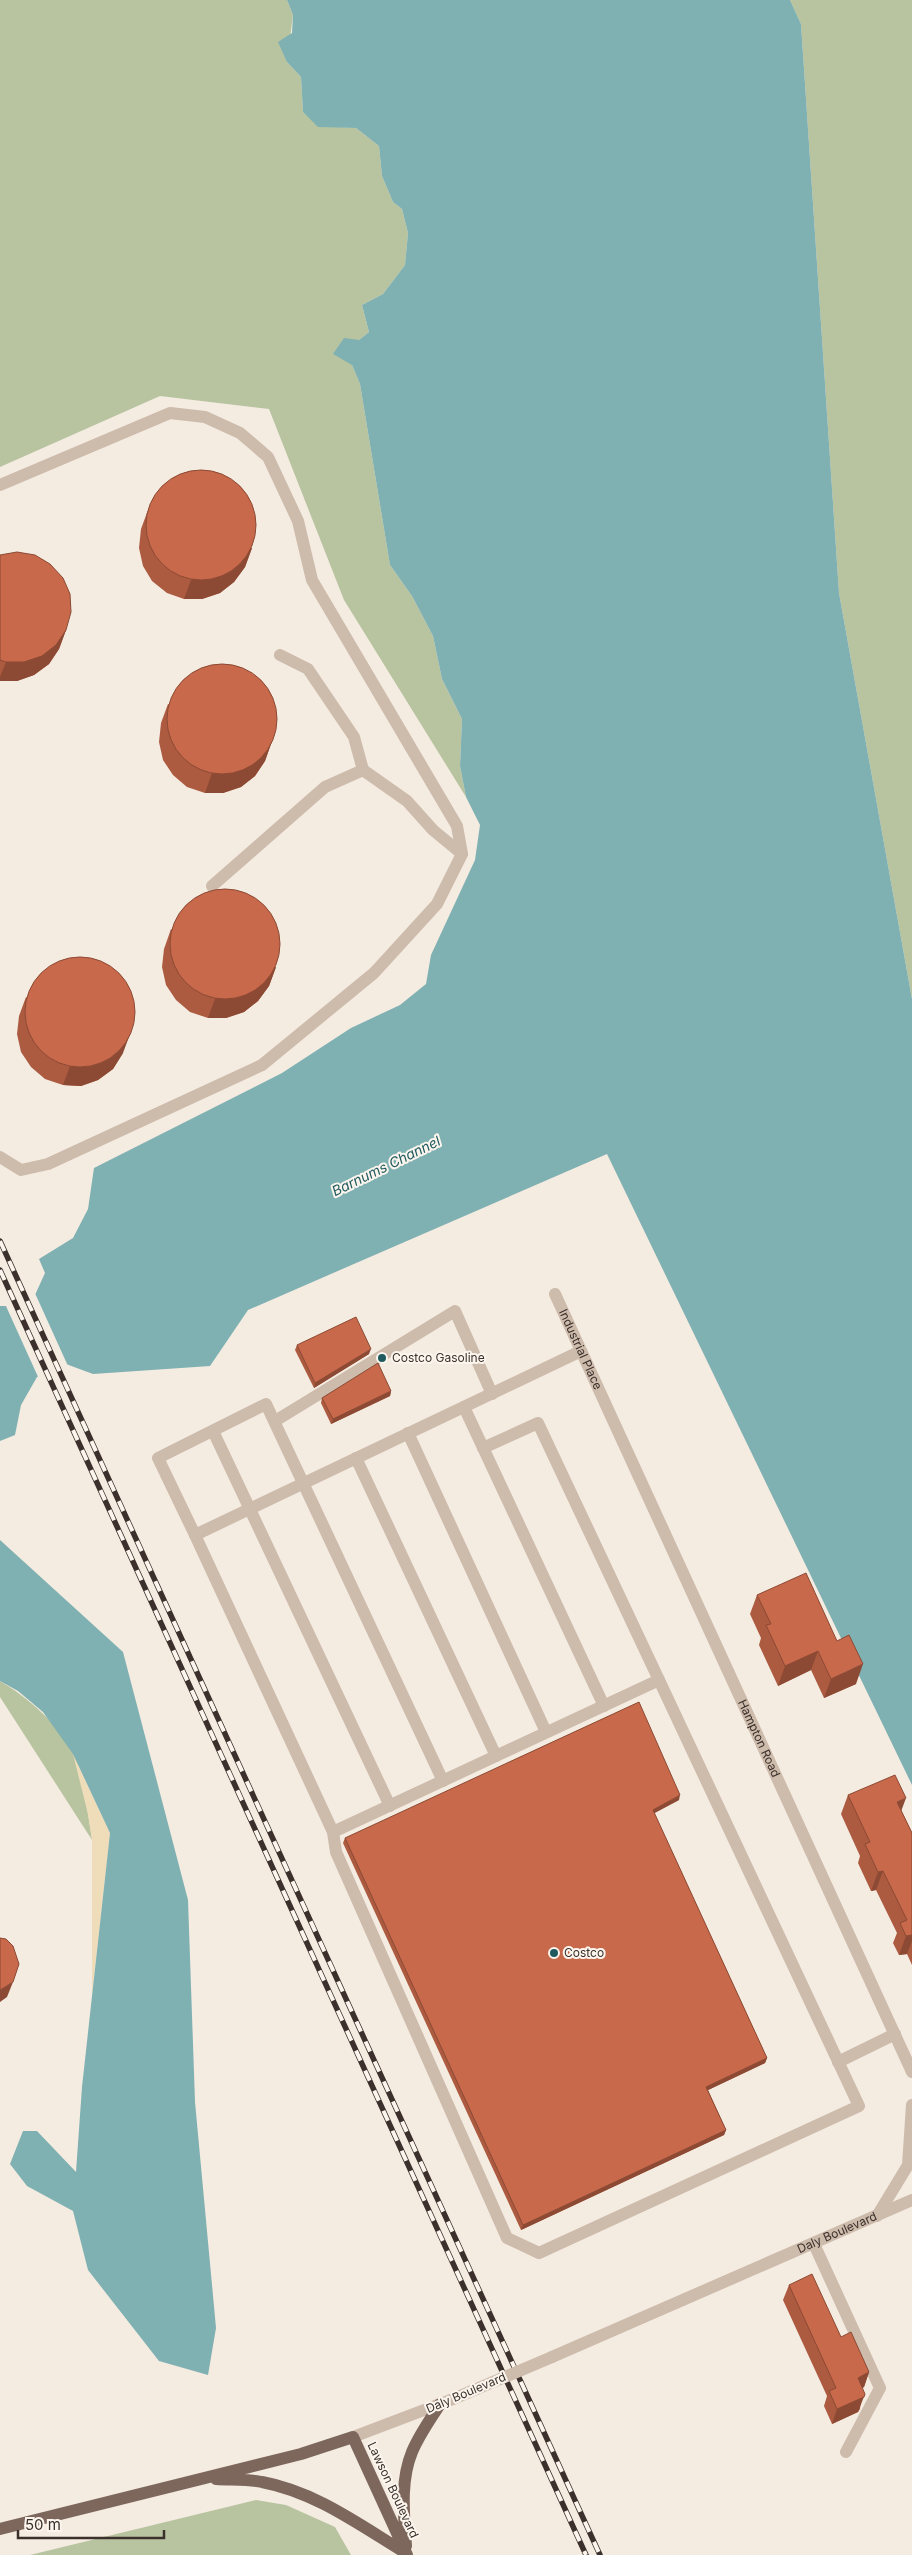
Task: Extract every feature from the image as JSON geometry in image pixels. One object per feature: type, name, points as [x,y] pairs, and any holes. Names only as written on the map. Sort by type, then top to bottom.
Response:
[{"type":"main road","points":[[407,2554],[404,2488],[407,2466],[418,2439],[440,2404]]},
{"type":"main road","name":"Daly Boulevard","points":[[0,2529],[301,2454],[353,2437]]},
{"type":"main road","name":"Lawson Boulevard","points":[[353,2437],[407,2554]]},
{"type":"main road","points":[[204,2478],[262,2482],[301,2493],[322,2503],[407,2554]]},
{"type":"street","points":[[0,485],[170,413],[206,417],[240,433],[268,457],[298,521],[312,580],[457,826],[462,854],[437,904],[374,973],[262,1065],[48,1164],[21,1170],[0,1157]]},
{"type":"street","points":[[280,655],[308,669],[354,737],[363,770],[406,802],[433,830],[462,854]]},
{"type":"street","points":[[212,886],[325,787],[363,770]]},
{"type":"street","name":"Industrial Place","points":[[555,1294],[606,1405]]},
{"type":"street","points":[[275,1421],[455,1311],[492,1394]]},
{"type":"street","points":[[195,1535],[581,1352]]},
{"type":"street","points":[[443,1781],[305,1482],[266,1404],[158,1458],[333,1832],[336,1852],[507,2238],[539,2253],[860,2106],[538,1423],[483,1448]]},
{"type":"street","name":"Hampton Road","points":[[606,1405],[912,2072]]},
{"type":"street","points":[[464,1407],[604,1706]]},
{"type":"street","points":[[214,1431],[390,1806]]},
{"type":"street","points":[[408,1433],[546,1732]]},
{"type":"street","points":[[356,1458],[496,1756]]},
{"type":"street","points":[[333,1832],[659,1680]]},
{"type":"street","points":[[838,2062],[895,2034]]},
{"type":"street","points":[[877,2216],[908,2165],[912,2105]]},
{"type":"street","name":"Daly Boulevard","points":[[353,2437],[453,2399],[912,2200]]},
{"type":"street","points":[[814,2244],[880,2388],[846,2452]]},
{"type":"green space","points":[[0,0],[287,0],[293,15],[287,62],[301,77],[303,112],[318,126],[356,128],[379,146],[382,176],[393,202],[402,209],[408,233],[405,265],[383,294],[362,305],[369,332],[359,340],[352,365],[360,384],[390,565],[412,596],[433,636],[442,679],[462,719],[460,766],[466,797],[344,600],[269,409],[160,396],[0,467]]},
{"type":"green space","points":[[790,0],[912,0],[912,999],[839,593],[801,24]]},
{"type":"green space","points":[[0,1681],[41,1712],[67,1742],[79,1772],[92,1840],[0,1697]]},
{"type":"green space","points":[[256,2500],[286,2505],[335,2527],[351,2555],[30,2555]]},
{"type":"sand","points":[[73,1754],[110,1833],[92,1995],[92,1840],[88,1814]]},
{"type":"water","name":"Barnums Channel","points":[[287,0],[790,0],[801,24],[839,593],[912,999],[912,1785],[607,1154],[248,1310],[210,1366],[93,1374],[66,1364],[37,1377],[21,1405],[15,1435],[0,1441],[0,1306],[8,1306],[35,1295],[45,1273],[39,1259],[73,1238],[88,1209],[94,1168],[282,1073],[351,1028],[400,1005],[426,984],[431,955],[475,860],[480,825],[466,797],[460,766],[462,719],[442,679],[433,636],[412,596],[390,565],[360,384],[352,365],[333,354],[344,338],[359,340],[369,332],[362,305],[383,294],[405,265],[408,233],[402,209],[393,202],[382,176],[379,146],[356,128],[318,127],[303,112],[301,77],[287,62],[278,42],[292,33],[293,15]]},
{"type":"water","points":[[0,1540],[123,1652],[188,1900],[195,2102],[216,2328],[208,2375],[159,2361],[88,2270],[73,2211],[27,2186],[10,2164],[23,2131],[37,2131],[76,2172],[82,2087],[110,1833],[73,1754],[43,1712],[18,1691],[0,1681]]},
{"type":"pier","points":[[34,1291],[68,1366],[39,1379],[5,1304]]},
{"type":"building","points":[[201,470],[222,474],[240,486],[252,504],[256,525],[252,546],[240,564],[222,576],[201,580],[180,576],[162,564],[150,546],[146,525],[150,504],[162,486],[180,474]]},
{"type":"building","points":[[17,552],[35,555],[50,564],[63,578],[70,594],[71,612],[66,630],[56,645],[42,656],[24,662],[6,662],[0,660],[0,555]]},
{"type":"building","points":[[222,664],[243,668],[261,680],[273,698],[277,719],[273,740],[261,758],[243,770],[222,774],[201,770],[183,758],[171,740],[167,719],[171,698],[183,680],[201,668]]},
{"type":"building","points":[[225,889],[246,893],[264,905],[276,923],[280,944],[276,965],[264,983],[246,995],[225,999],[204,995],[186,983],[174,965],[170,944],[174,923],[186,905],[204,893]]},
{"type":"building","points":[[80,957],[101,961],[119,973],[131,991],[135,1012],[131,1033],[119,1051],[101,1063],[80,1067],[59,1063],[41,1051],[29,1033],[25,1012],[29,991],[41,973],[59,961]]},
{"type":"building","points":[[356,1317],[371,1349],[315,1383],[297,1345]]},
{"type":"building","points":[[378,1363],[391,1391],[333,1419],[322,1398]]},
{"type":"building","points":[[806,1573],[837,1641],[849,1635],[863,1664],[831,1679],[818,1651],[785,1666],[766,1625],[771,1624],[757,1595]]},
{"type":"building","name":"Costco","points":[[639,1702],[680,1795],[653,1810],[767,2058],[706,2087],[726,2130],[523,2225],[345,1838]]},
{"type":"building","points":[[895,1775],[906,1798],[897,1802],[912,1833],[912,1935],[906,1936],[900,1923],[907,1920],[883,1871],[878,1872],[865,1844],[870,1842],[848,1795]]},
{"type":"building","points":[[0,1938],[6,1939],[13,1946],[19,1964],[13,1982],[0,1990]]},
{"type":"building","points":[[812,2274],[841,2337],[851,2332],[869,2372],[858,2378],[865,2394],[864,2397],[837,2409],[829,2391],[836,2388],[789,2285]]},
{"type":"railway","points":[[0,1241],[600,2555]]},
{"type":"railway","points":[[0,1270],[586,2555]]},
{"type":"place","name":"Costco Gasoline","points":[[382,1358]]},
{"type":"place","name":"Costco","points":[[554,1953]]}]
